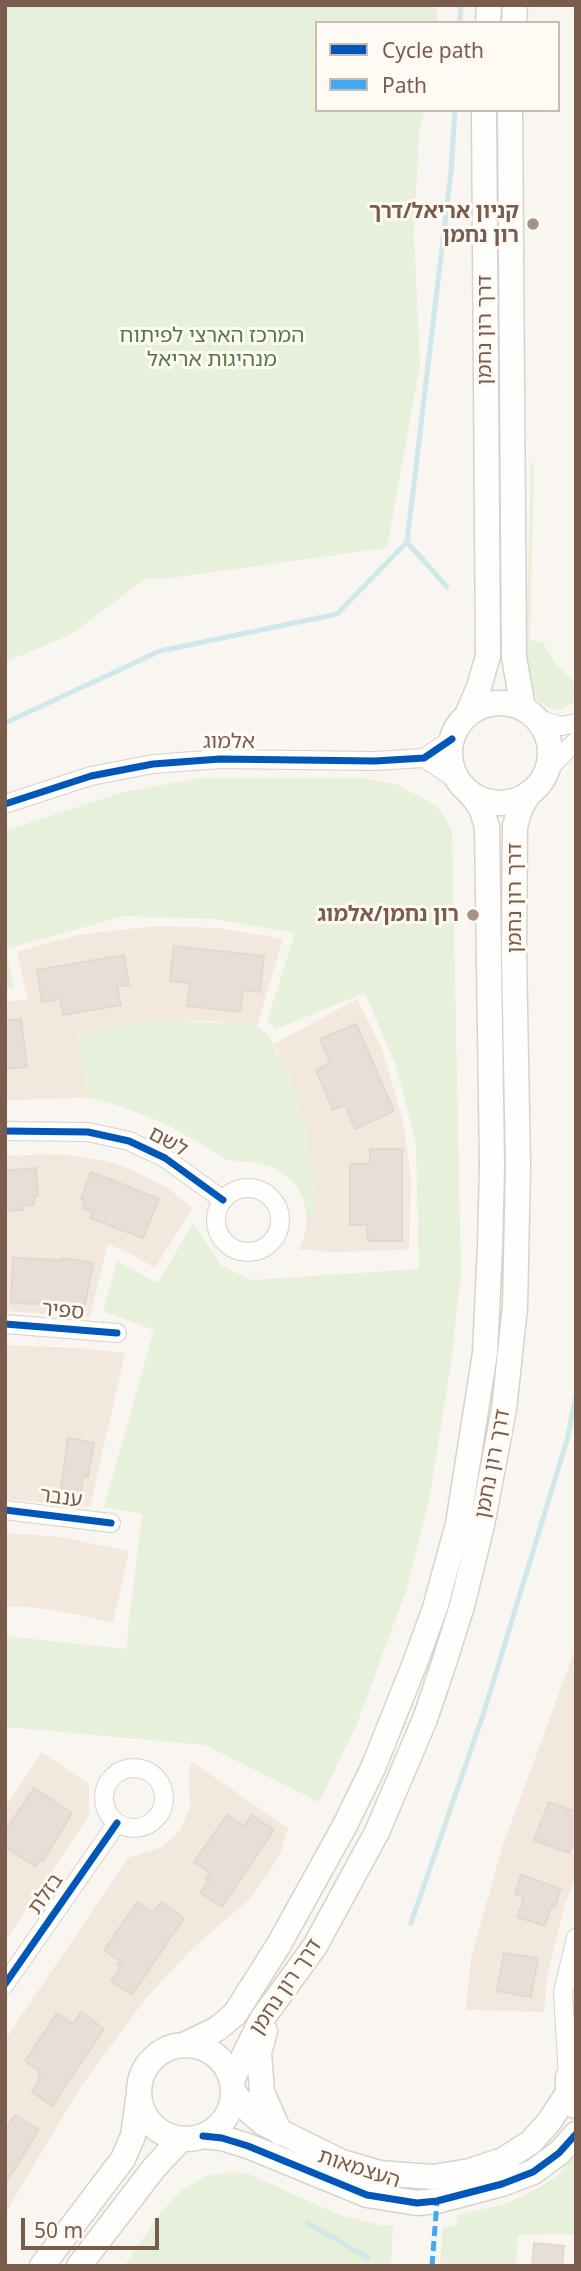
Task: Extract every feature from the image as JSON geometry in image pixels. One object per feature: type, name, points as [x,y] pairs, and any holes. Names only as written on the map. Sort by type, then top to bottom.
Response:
[{"type":"main road","name":"דרך רון נחמן","points":[[467,715],[488,656],[484,112]]},
{"type":"main road","name":"דרך רון נחמן","points":[[510,112],[514,657],[530,714]]},
{"type":"main road","points":[[494,703],[509,703],[530,714],[545,731],[549,744],[550,758],[539,783],[520,799],[498,803],[477,797],[463,785],[449,756],[457,726],[467,715],[494,703]]},
{"type":"main road","name":"דרך רון נחמן","points":[[186,2044],[218,2029],[234,2014],[271,1957],[344,1827],[373,1768],[415,1663],[435,1608],[458,1524],[485,1353],[491,1234],[486,827],[481,807],[463,785]]},
{"type":"main road","name":"דרך רון נחמן","points":[[232,2085],[262,2019],[315,1947],[352,1880],[400,1781],[449,1650],[482,1525],[504,1409],[515,1307],[515,826],[529,793]]},
{"type":"main road","points":[[280,2133],[262,2092],[258,2053],[268,2025],[289,1985]]},
{"type":"main road","points":[[42,2266],[122,2159],[133,2136],[142,2074],[156,2055],[170,2047],[186,2044],[209,2050],[227,2068],[232,2085],[232,2106],[225,2119],[215,2129],[192,2138],[154,2168],[79,2266]]},
{"type":"main road","name":"העצמאות","points":[[232,2085],[247,2109],[262,2123],[342,2162],[379,2173],[433,2177],[470,2171],[503,2160],[531,2141],[549,2122],[572,2085]]},
{"type":"main road","points":[[139,2098],[147,2120],[155,2129],[166,2135],[192,2138]]},
{"type":"main road","name":"העצמאות","points":[[192,2138],[222,2138],[367,2195],[417,2203],[490,2188],[533,2172],[559,2153],[576,2134]]},
{"type":"street","points":[[530,714],[561,726],[576,723]]},
{"type":"street","points":[[452,739],[424,758],[463,785]]},
{"type":"street","points":[[546,771],[576,741]]},
{"type":"street","name":"אלמוג","points":[[5,804],[91,776],[171,762],[220,759],[375,761],[424,758]]},
{"type":"street","name":"לשם","points":[[5,1131],[88,1132],[129,1141],[165,1158],[223,1200]]},
{"type":"street","name":"ספיר","points":[[5,1324],[117,1333]]},
{"type":"street","name":"ענבר","points":[[5,1510],[111,1523]]},
{"type":"street","name":"בזלת","points":[[5,1984],[117,1823]]},
{"type":"street","points":[[572,2085],[563,1992],[576,1938]]},
{"type":"street","points":[[563,2010],[576,2027]]},
{"type":"shaded area","points":[[155,926],[218,928],[283,939],[257,1026],[213,1021],[158,1020],[77,1033],[89,1098],[5,1100],[5,1001],[28,1000],[17,952],[77,935]]},
{"type":"shaded area","points":[[357,999],[382,1049],[403,1121],[411,1178],[409,1250],[331,1252],[299,1249],[307,1218],[317,1216],[313,1175],[305,1126],[291,1081],[274,1044]]},
{"type":"shaded area","points":[[59,1154],[107,1161],[127,1168],[169,1189],[192,1208],[155,1268],[108,1244],[90,1317],[5,1311],[5,1156]]},
{"type":"shaded area","points":[[5,1345],[125,1353],[90,1507],[5,1499]]},
{"type":"shaded area","points":[[5,1533],[60,1537],[129,1551],[113,1623],[31,1607],[5,1607]]},
{"type":"shaded area","points":[[576,1647],[576,1875],[564,1908],[547,1977],[544,2012],[466,2010],[471,1958],[502,1848]]},
{"type":"shaded area","points":[[42,1752],[89,1784],[89,1816],[5,1941],[5,1807]]},
{"type":"shaded area","points":[[192,1762],[288,1828],[281,1851],[250,1899],[194,1947],[145,1999],[80,2088],[5,2214],[5,2040],[128,1858],[162,1847],[180,1831],[190,1807],[188,1773]]},
{"type":"green space","name":"המרכז הארצי לפיתוח מנהיגות אריאל","points":[[5,5],[437,5],[437,21],[315,21],[315,112],[424,112],[419,133],[414,235],[420,364],[387,548],[163,579],[145,579],[70,635],[5,662]]},
{"type":"green space","points":[[531,463],[534,463],[530,640],[543,643],[556,664],[576,684],[575,701],[560,710],[549,708],[538,701],[527,684],[525,674]]},
{"type":"green space","points":[[201,778],[361,778],[396,784],[436,805],[452,830],[461,1277],[450,1369],[430,1495],[405,1594],[356,1726],[319,1802],[205,1745],[5,1727],[5,1636],[126,1649],[142,1514],[104,1507],[154,1330],[103,1311],[117,1261],[158,1283],[193,1223],[222,1266],[252,1280],[419,1269],[416,1142],[395,1063],[365,993],[276,1029],[267,1021],[295,933],[213,919],[124,916],[6,949],[14,988],[5,989],[5,831],[123,792]]},
{"type":"green space","points":[[157,1020],[245,1024],[257,1026],[268,1035],[291,1081],[305,1126],[317,1217],[307,1218],[298,1188],[275,1168],[260,1163],[227,1160],[154,1119],[89,1098],[76,1033]]},
{"type":"green space","points":[[576,2155],[576,2234],[518,2235],[516,2266],[440,2266],[443,2227],[455,2226],[458,2215],[508,2203],[539,2188],[559,2174]]},
{"type":"green space","points":[[232,2172],[249,2174],[339,2215],[380,2225],[393,2225],[391,2266],[124,2266],[162,2211],[181,2191],[206,2176]]},
{"type":"building","points":[[174,946],[264,956],[260,992],[243,990],[240,1012],[187,1006],[190,983],[170,981]]},
{"type":"building","points":[[124,955],[129,985],[117,987],[121,1005],[63,1015],[60,999],[42,1002],[37,970]]},
{"type":"building","points":[[21,1019],[27,1067],[5,1069],[5,1021]]},
{"type":"building","points":[[356,1024],[394,1111],[355,1129],[345,1105],[333,1110],[316,1070],[330,1063],[320,1039]]},
{"type":"building","points":[[370,1149],[402,1149],[402,1241],[368,1241],[367,1225],[350,1225],[350,1164],[370,1164]]},
{"type":"building","points":[[36,1168],[38,1196],[34,1197],[34,1205],[23,1206],[23,1210],[5,1211],[5,1171]]},
{"type":"building","points":[[91,1172],[159,1199],[143,1238],[90,1218],[93,1212],[83,1208],[85,1200],[81,1199]]},
{"type":"building","points":[[13,1258],[62,1258],[93,1263],[84,1309],[41,1301],[41,1304],[11,1303]]},
{"type":"building","points":[[68,1438],[94,1443],[88,1477],[83,1476],[81,1492],[61,1488]]},
{"type":"building","points":[[34,1788],[72,1813],[43,1861],[41,1859],[36,1867],[5,1847],[5,1831]]},
{"type":"building","points":[[549,1802],[576,1812],[576,1836],[569,1853],[534,1840]]},
{"type":"building","points":[[227,1815],[244,1826],[252,1815],[274,1830],[222,1907],[200,1893],[209,1880],[206,1878],[210,1873],[194,1862]]},
{"type":"building","points":[[521,1875],[561,1889],[555,1907],[551,1906],[545,1926],[517,1917],[524,1897],[515,1894]]},
{"type":"building","points":[[137,1902],[153,1913],[161,1902],[184,1918],[132,1995],[111,1981],[121,1967],[117,1964],[120,1961],[104,1950]]},
{"type":"building","points":[[504,1953],[538,1958],[531,1997],[497,1991]]},
{"type":"building","points":[[81,2012],[104,2029],[52,2106],[32,2092],[41,2077],[38,2076],[40,2072],[25,2061],[57,2013],[73,2024]]},
{"type":"building","points":[[15,2115],[39,2130],[5,2184],[5,2130]]},
{"type":"building","points":[[534,2243],[564,2246],[562,2266],[532,2266]]},
{"type":"waterway","points":[[460,21],[461,5]]},
{"type":"waterway","points":[[447,587],[407,542],[451,172],[455,112]]},
{"type":"waterway","points":[[5,723],[160,651],[337,614],[407,542]]},
{"type":"waterway","points":[[411,1923],[484,1712],[567,1440],[576,1396]]},
{"type":"waterway","points":[[308,2223],[368,2258]]},
{"type":"marked path","points":[[432,2266],[437,2201]]},
{"type":"cycle path","points":[[5,804],[91,776],[153,764],[220,759],[375,761],[424,758],[452,739]]},
{"type":"cycle path","points":[[5,1131],[88,1132],[129,1141],[165,1158],[223,1200]]},
{"type":"cycle path","points":[[5,1324],[117,1333]]},
{"type":"cycle path","points":[[5,1510],[111,1523]]},
{"type":"cycle path","points":[[5,1984],[117,1823]]},
{"type":"cycle path","points":[[203,2136],[222,2138],[248,2146],[367,2195],[417,2203],[437,2201],[502,2184],[533,2172],[559,2153],[576,2134]]},
{"type":"place","name":"קניון אריאל/דרך רון נחמן","points":[[533,224]]},
{"type":"place","name":"רון נחמן/אלמוג","points":[[473,915]]}]
